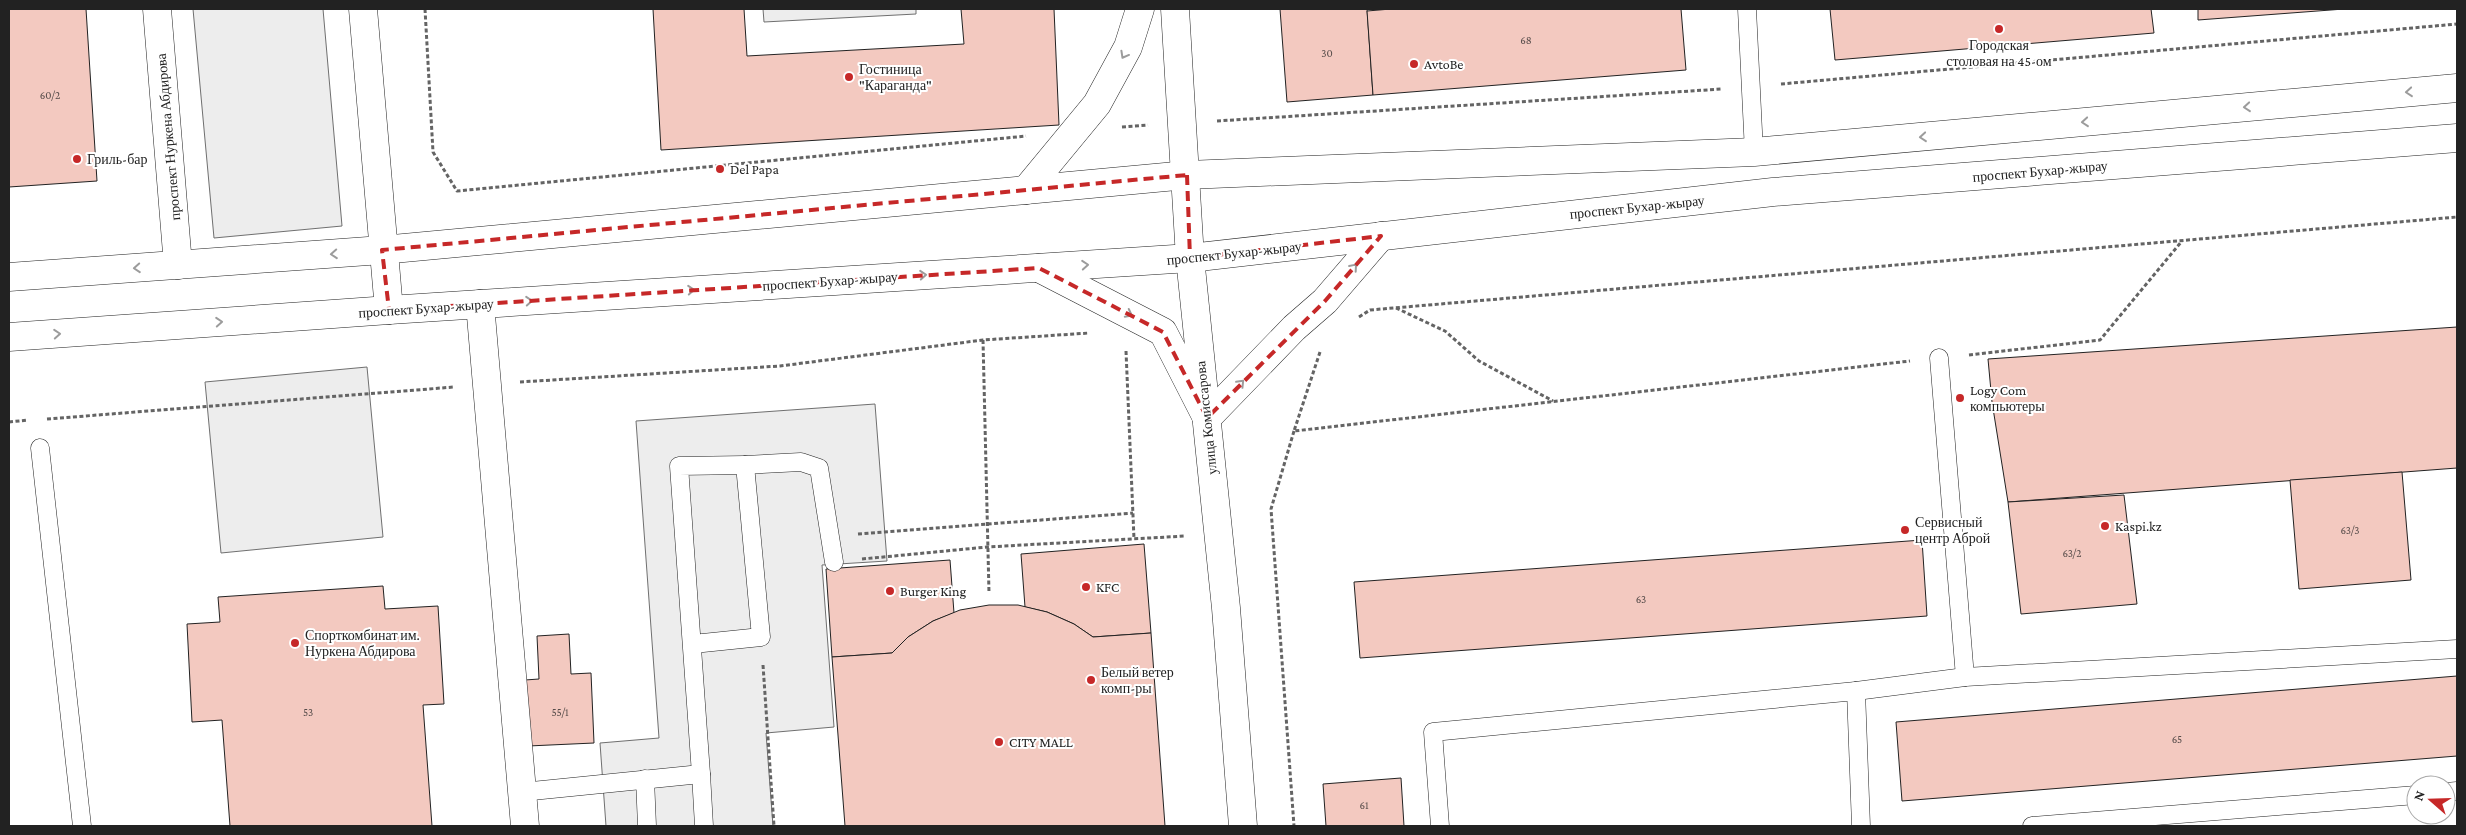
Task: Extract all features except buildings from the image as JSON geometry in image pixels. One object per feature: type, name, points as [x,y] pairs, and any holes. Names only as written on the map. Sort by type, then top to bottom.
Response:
[{"type":"main road","name":"проспект Нуркена Абдирова","points":[[157,9],[178,265]]},
{"type":"main road","points":[[363,9],[382,250],[389,310]]},
{"type":"main road","points":[[1026,190],[1097,104],[1128,47],[1140,9]]},
{"type":"main road","name":"улица Комиссарова","points":[[1175,9],[1187,175],[1190,258],[1218,534],[1243,826]]},
{"type":"main road","points":[[9,278],[382,250],[1187,175],[1754,152],[2457,88]]},
{"type":"main road","name":"проспект Бухар-жырау","points":[[9,337],[389,310],[1190,258],[1773,192],[2457,138]]},
{"type":"main road","points":[[1039,268],[1163,332],[1207,418],[1294,328],[1325,301],[1381,236]]},
{"type":"main road","points":[[480,304],[524,826]]},
{"type":"lane","points":[[1747,9],[1754,152]]},
{"type":"lane","points":[[1939,358],[1966,677]]},
{"type":"lane","points":[[40,448],[82,826]]},
{"type":"lane","points":[[704,826],[679,466],[801,462],[818,468],[834,562]]},
{"type":"lane","points":[[692,644],[761,637],[746,465]]},
{"type":"lane","points":[[1440,826],[1433,732],[1856,691],[1966,677],[2457,649]]},
{"type":"lane","points":[[1856,691],[1861,826]]},
{"type":"lane","points":[[522,792],[701,774]]},
{"type":"lane","points":[[645,779],[647,826]]},
{"type":"lane","points":[[2032,826],[2406,795]]},
{"type":"path","points":[[425,9],[433,152],[458,192],[1075,131],[1751,87],[2457,24]]},
{"type":"path","points":[[1354,320],[1370,310],[1396,307],[2457,217]]},
{"type":"path","points":[[1294,432],[2100,340],[2182,241]]},
{"type":"path","points":[[1396,307],[1445,331],[1479,361],[1554,402]]},
{"type":"path","points":[[988,593],[983,340],[1094,333]]},
{"type":"path","points":[[1126,344],[1134,539]]},
{"type":"path","points":[[1294,826],[1271,509],[1322,347]]},
{"type":"path","points":[[830,536],[1133,513]]},
{"type":"path","points":[[834,562],[987,547],[1218,534]]},
{"type":"path","points":[[761,637],[774,826]]},
{"type":"highlighted area","points":[[1187,175],[1190,258],[1381,236],[1325,301],[1207,418],[1163,332],[1039,268],[389,310],[382,250]]},
{"type":"shaded area","points":[[193,9],[323,9],[342,226],[214,238]]},
{"type":"shaded area","points":[[763,9],[916,9],[916,14],[764,22]]},
{"type":"shaded area","points":[[367,367],[383,537],[221,553],[205,382]]},
{"type":"shaded area","points":[[875,404],[887,561],[822,565],[834,727],[766,733],[773,826],[606,826],[600,743],[659,738],[636,421]]},
{"type":"place","name":"Городская столовая на 45-ом","points":[[1999,29]]},
{"type":"place","name":"AvtoBe","points":[[1414,64]]},
{"type":"place","name":"Гостиница \"Караганда\"","points":[[849,77]]},
{"type":"place","name":"Гриль-бар","points":[[77,159]]},
{"type":"place","name":"Del Papa","points":[[720,169]]},
{"type":"place","name":"Logy Com компьютеры","points":[[1960,398]]},
{"type":"place","name":"Kaspi.kz","points":[[2105,526]]},
{"type":"place","name":"Сервисный центр Аброй","points":[[1905,530]]},
{"type":"place","name":"KFC","points":[[1086,587]]},
{"type":"place","name":"Burger King","points":[[890,591]]},
{"type":"place","name":"Спорткомбинат им. Нуркена Абдирова","points":[[295,643]]},
{"type":"place","name":"Белый ветер комп-ры","points":[[1091,680]]},
{"type":"place","name":"CITY MALL","points":[[999,742]]}]
